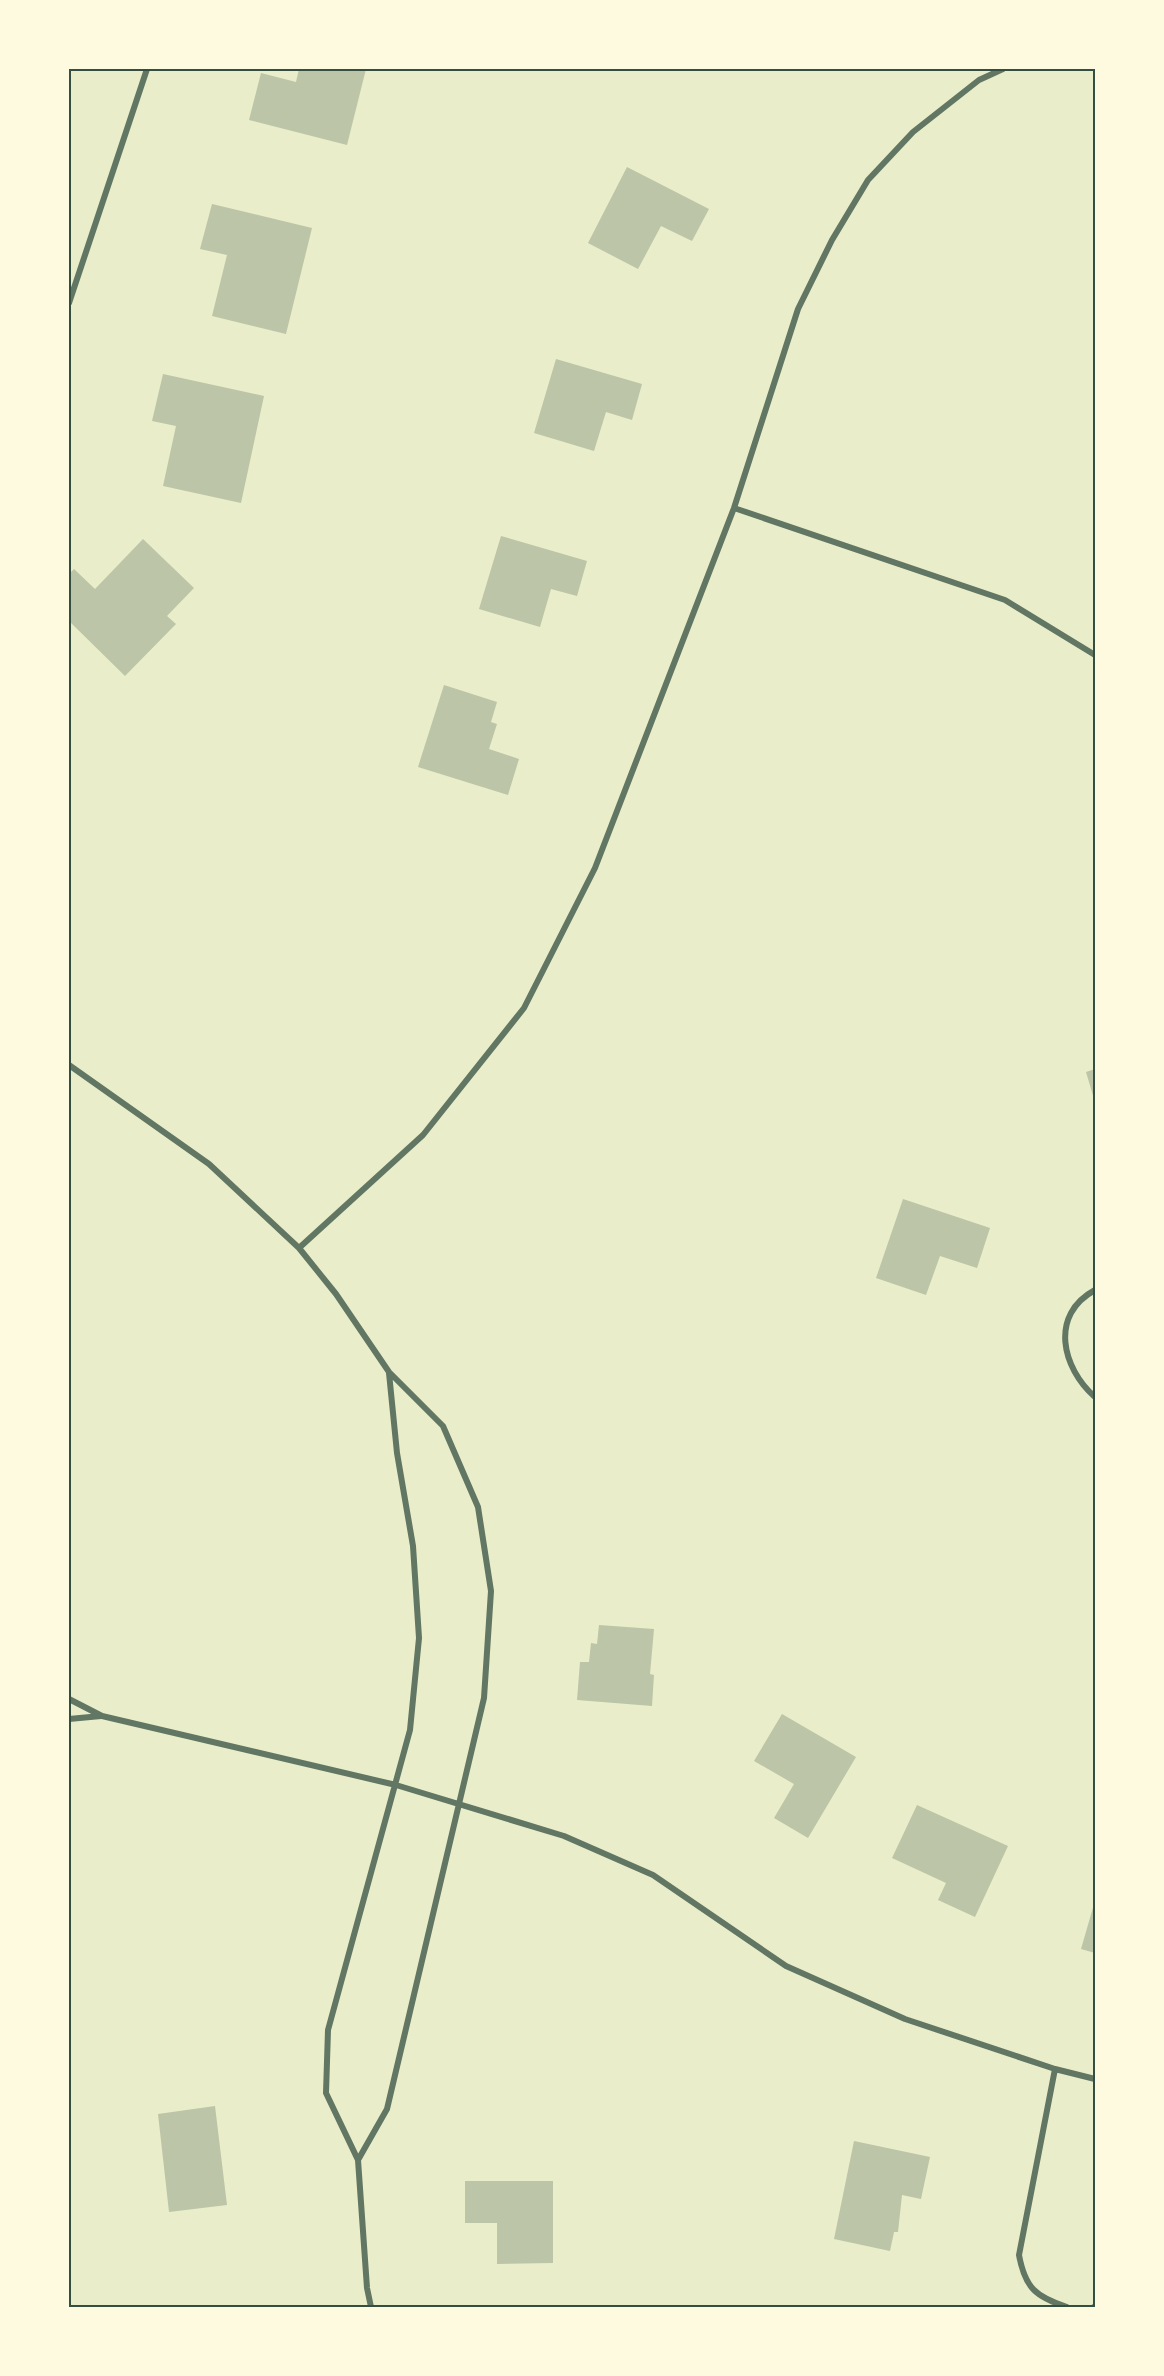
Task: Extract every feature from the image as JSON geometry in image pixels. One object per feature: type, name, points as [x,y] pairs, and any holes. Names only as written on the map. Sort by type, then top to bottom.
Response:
[{"type":"street","points":[[69,303],[147,69]]},
{"type":"street","points":[[298,1248],[423,1135],[524,1008],[595,868],[734,508],[798,309],[832,240],[862,190],[913,132],[979,80],[1003,69]]},
{"type":"street","points":[[734,508],[1005,600],[1095,656]]},
{"type":"street","points":[[69,1065],[209,1164],[298,1248],[336,1294],[388,1372],[443,1426],[478,1507],[491,1591],[484,1698],[387,2109],[358,2160]]},
{"type":"street","points":[[1095,1290],[1086,1295],[1073,1309],[1066,1326],[1065,1345],[1070,1365],[1079,1383],[1095,1397]]},
{"type":"street","points":[[371,2307],[367,2288],[358,2160],[326,2093],[328,2030],[410,1730],[419,1638],[413,1546],[397,1453],[388,1372]]},
{"type":"street","points":[[69,1699],[102,1716],[396,1785],[564,1836],[653,1875],[786,1966],[905,2019],[1054,2069],[1095,2079]]},
{"type":"street","points":[[69,1719],[102,1716]]},
{"type":"street","points":[[1054,2069],[1020,2238],[1019,2255],[1023,2275],[1033,2290],[1041,2298],[1067,2307]]},
{"type":"building","points":[[299,69],[366,69],[347,145],[249,120],[261,73],[296,82]]},
{"type":"building","points":[[627,167],[709,209],[692,241],[661,226],[638,269],[588,243]]},
{"type":"building","points":[[212,204],[312,228],[286,334],[212,316],[227,255],[200,249]]},
{"type":"building","points":[[556,359],[642,384],[632,420],[606,412],[594,451],[534,433]]},
{"type":"building","points":[[163,374],[264,396],[241,503],[163,486],[176,426],[152,421]]},
{"type":"building","points":[[501,536],[587,561],[577,596],[551,589],[540,627],[479,609]]},
{"type":"building","points":[[143,539],[194,588],[167,616],[176,624],[125,676],[69,621],[69,574],[74,569],[95,589]]},
{"type":"building","points":[[444,685],[497,702],[491,722],[497,724],[489,749],[519,759],[508,795],[418,767]]},
{"type":"building","points":[[1095,1069],[1095,1099],[1094,1099],[1086,1072]]},
{"type":"building","points":[[903,1199],[990,1228],[977,1268],[940,1256],[926,1295],[876,1278]]},
{"type":"building","points":[[599,1625],[654,1629],[650,1674],[654,1675],[652,1706],[577,1700],[580,1662],[589,1662],[591,1643],[597,1644]]},
{"type":"building","points":[[782,1714],[856,1757],[808,1838],[774,1818],[794,1784],[754,1761]]},
{"type":"building","points":[[917,1805],[1008,1846],[975,1917],[938,1900],[946,1883],[892,1858]]},
{"type":"building","points":[[1095,1904],[1095,1953],[1081,1949]]},
{"type":"building","points":[[215,2106],[227,2205],[169,2212],[158,2114]]},
{"type":"building","points":[[854,2141],[930,2157],[921,2199],[902,2195],[898,2232],[894,2232],[890,2251],[834,2239]]},
{"type":"building","points":[[465,2181],[553,2181],[553,2263],[497,2264],[497,2223],[465,2223]]}]
